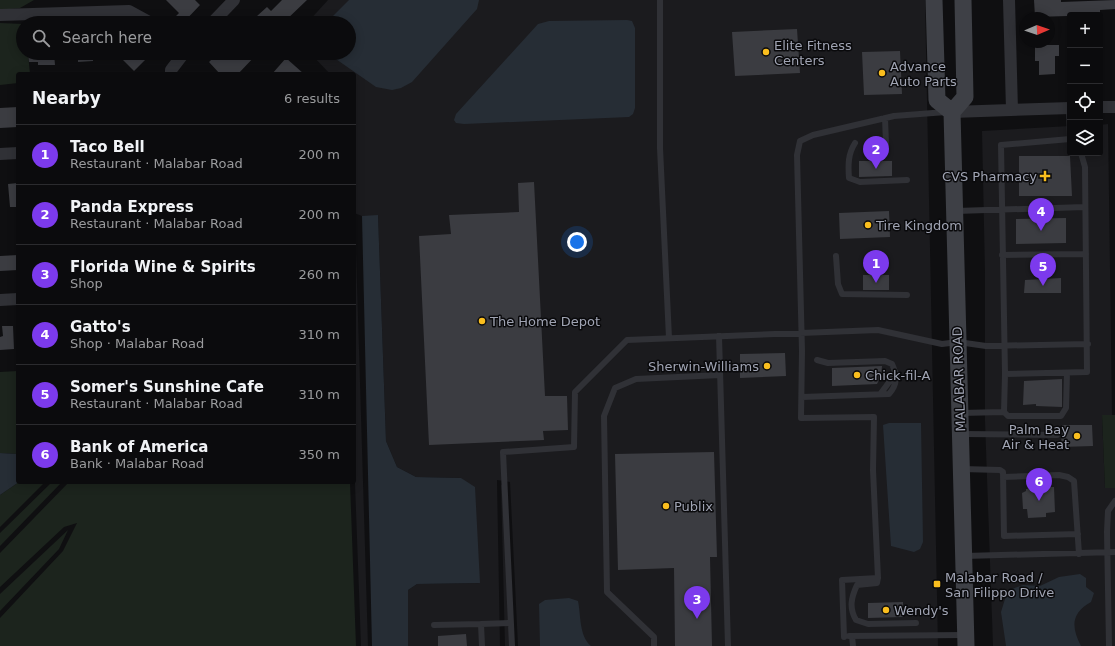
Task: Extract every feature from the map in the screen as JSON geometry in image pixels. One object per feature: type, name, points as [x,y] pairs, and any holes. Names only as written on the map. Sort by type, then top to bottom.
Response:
[{"type":"main road","points":[[934,0],[938,100],[952,112],[965,97],[963,0]]},
{"type":"main road","name":"MALABAR ROAD","points":[[952,112],[965,640]]},
{"type":"street","points":[[219,16],[234,0]]},
{"type":"street","points":[[1009,0],[1012,110]]},
{"type":"street","points":[[0,16],[101,5],[129,11],[138,16]]},
{"type":"street","points":[[171,72],[178,60]]},
{"type":"street","points":[[1103,107],[1115,107]]},
{"type":"street","points":[[952,112],[1067,108]]},
{"type":"street","points":[[0,154],[16,153]]},
{"type":"street","points":[[0,300],[16,299]]},
{"type":"lane","points":[[660,0],[660,148],[669,338]]},
{"type":"lane","points":[[916,623],[868,624],[856,620],[852,612],[852,595],[857,585],[877,583],[878,578],[873,472],[874,417],[801,418],[802,397],[797,154],[800,140],[813,134],[885,118],[952,112]]},
{"type":"lane","points":[[885,118],[886,144]]},
{"type":"lane","points":[[1004,412],[1005,374],[1001,145],[1067,139]]},
{"type":"lane","points":[[855,143],[850,151],[848,161],[849,178],[860,182],[907,180]]},
{"type":"lane","points":[[1005,374],[1088,372],[1085,168],[1082,156]]},
{"type":"lane","points":[[954,211],[1085,207]]},
{"type":"lane","points":[[1002,255],[1086,254]]},
{"type":"lane","points":[[836,256],[838,284],[842,294],[907,295]]},
{"type":"lane","points":[[512,646],[502,452],[574,447],[575,392],[627,340],[878,330],[942,344],[958,342],[986,346],[1004,346],[1088,344]]},
{"type":"lane","points":[[719,336],[728,646]]},
{"type":"lane","points":[[802,397],[881,393],[896,373],[892,364],[885,361],[828,363],[817,360]]},
{"type":"lane","points":[[960,413],[1004,412],[1008,416],[1018,417],[1061,416],[1066,408],[1067,373]]},
{"type":"lane","points":[[654,646],[654,637],[607,592],[604,416],[615,388],[636,379],[720,375]]},
{"type":"lane","points":[[960,434],[1057,435]]},
{"type":"lane","points":[[961,469],[1000,470],[1003,475],[1004,536],[1078,534]]},
{"type":"lane","points":[[1003,475],[1059,475],[1068,477],[1074,481],[1078,554]]},
{"type":"lane","points":[[1109,646],[1107,553],[1108,511],[1115,501]]},
{"type":"lane","points":[[963,556],[1115,552]]},
{"type":"lane","points":[[853,646],[848,637],[842,580],[878,578]]},
{"type":"lane","points":[[434,625],[511,623]]},
{"type":"lane","points":[[481,624],[482,646]]},
{"type":"lane","points":[[848,637],[965,640]]},
{"type":"shaded area","points":[[0,0],[34,0],[20,8],[0,10]]},
{"type":"shaded area","points":[[328,0],[925,0],[938,646],[518,646],[510,482],[497,480],[500,646],[408,646],[408,590],[417,584],[479,583],[461,478],[416,477],[397,467],[386,441],[378,216],[362,216],[356,214],[356,72],[328,72],[317,60],[356,60],[356,16],[313,16]]},
{"type":"shaded area","points":[[349,0],[479,0],[477,9],[412,82],[401,88],[392,90],[376,87],[337,60],[356,60],[356,16],[333,16]]},
{"type":"shaded area","points":[[549,21],[632,21],[635,28],[635,108],[633,114],[629,117],[464,124],[456,123],[454,120],[456,114],[538,24]]},
{"type":"shaded area","points":[[0,23],[16,24],[16,60],[29,60],[30,72],[16,72],[16,83],[0,85]]},
{"type":"shaded area","points":[[1108,124],[1112,415],[1102,416],[1105,488],[1115,488],[1115,646],[993,646],[985,421],[985,273],[982,131],[1067,126],[1067,156],[1103,156],[1103,125]]},
{"type":"shaded area","points":[[378,215],[386,441],[397,467],[416,477],[461,478],[475,487],[480,583],[417,584],[408,590],[408,646],[372,646],[362,216]]},
{"type":"shaded area","points":[[356,251],[368,646],[361,646],[355,484]]},
{"type":"shaded area","points":[[16,371],[16,454],[0,453],[0,372]]},
{"type":"shaded area","points":[[1102,415],[1115,415],[1115,488],[1105,488]]},
{"type":"shaded area","points":[[889,423],[921,423],[923,542],[920,549],[914,552],[891,546],[883,425]]},
{"type":"shaded area","points":[[0,453],[16,454],[16,484],[0,495]]},
{"type":"shaded area","points":[[16,484],[43,484],[0,527],[0,495]]},
{"type":"shaded area","points":[[50,484],[60,484],[0,546],[0,533]]},
{"type":"shaded area","points":[[67,484],[350,484],[356,646],[0,646],[0,618],[63,551],[77,523],[64,527],[0,587],[0,553]]},
{"type":"shaded area","points":[[501,485],[505,486],[513,646],[505,646]]},
{"type":"shaded area","points":[[68,530],[59,549],[0,611],[0,594]]},
{"type":"shaded area","points":[[1080,574],[1086,578],[1086,587],[1094,593],[1091,602],[1084,606],[1076,616],[1074,627],[1081,646],[1006,646],[1001,612],[1005,599],[1012,589],[1023,585],[1040,586],[1059,577]]},
{"type":"shaded area","points":[[569,598],[578,601],[582,631],[587,642],[591,646],[540,646],[539,604],[545,600]]},
{"type":"building","points":[[166,0],[195,0],[200,5],[190,16],[176,16],[179,13]]},
{"type":"building","points":[[282,0],[307,0],[290,16],[257,16],[267,7],[271,11]]},
{"type":"building","points":[[1034,0],[1061,0],[1061,2],[1115,0],[1115,9],[1100,10],[1100,12],[1067,12],[1067,16],[1055,16],[1055,12],[1035,12]]},
{"type":"building","name":"Elite Fitness Centers","points":[[797,29],[800,73],[735,76],[732,32]]},
{"type":"building","points":[[1055,45],[1059,45],[1059,56],[1055,56],[1055,74],[1039,75],[1039,61],[1035,61],[1035,48],[1055,48]]},
{"type":"building","name":"Advance Auto Parts","points":[[900,51],[902,94],[864,95],[862,52]]},
{"type":"building","points":[[29,60],[55,60],[55,65],[38,65],[38,62],[29,62]]},
{"type":"building","points":[[78,60],[93,60],[93,61],[78,62]]},
{"type":"building","points":[[123,60],[145,60],[134,71]]},
{"type":"building","points":[[211,60],[251,60],[240,72],[218,72],[209,62]]},
{"type":"building","points":[[284,60],[288,60],[302,72],[274,72]]},
{"type":"building","points":[[16,107],[16,127],[0,128],[0,108]]},
{"type":"building","name":"CVS Pharmacy","points":[[1019,156],[1070,156],[1072,196],[1019,196]]},
{"type":"building","points":[[859,161],[892,161],[892,176],[859,177]]},
{"type":"building","name":"The Home Depot","points":[[534,182],[545,396],[567,396],[568,430],[543,431],[544,440],[429,445],[419,236],[451,234],[449,215],[519,212],[518,183]]},
{"type":"building","points":[[16,183],[16,207],[10,207],[8,184]]},
{"type":"building","points":[[889,211],[890,237],[840,239],[839,213]]},
{"type":"building","points":[[1066,218],[1066,243],[1016,244],[1016,219]]},
{"type":"building","points":[[16,255],[16,270],[0,271],[0,256]]},
{"type":"building","points":[[863,275],[889,275],[889,290],[863,290]]},
{"type":"building","points":[[1061,278],[1061,293],[1024,293],[1025,280]]},
{"type":"building","points":[[2,326],[13,326],[14,349],[0,350],[0,337],[3,336]]},
{"type":"building","points":[[785,353],[786,376],[740,378],[740,354]]},
{"type":"building","name":"Chick-fil-A","points":[[882,366],[881,376],[877,384],[832,386],[832,368]]},
{"type":"building","points":[[1062,379],[1062,407],[1036,406],[1036,404],[1023,405],[1024,381]]},
{"type":"building","name":"Palm Bay Air & Heat","points":[[1062,425],[1092,425],[1093,446],[1061,447]]},
{"type":"building","name":"Publix","points":[[714,452],[717,557],[710,557],[712,646],[675,646],[674,568],[618,570],[615,454]]},
{"type":"building","points":[[1054,487],[1055,512],[1046,513],[1046,517],[1028,518],[1027,509],[1023,509],[1022,493],[1026,491],[1026,489]]},
{"type":"building","name":"Wendy's","points":[[903,602],[903,617],[868,618],[868,603]]},
{"type":"building","points":[[466,634],[467,646],[438,646],[438,636]]},
{"type":"place","name":"Elite Fitness Centers","points":[[766,52]]},
{"type":"place","name":"Advance Auto Parts","points":[[882,73]]},
{"type":"place","name":"Panda Express","points":[[876,169]]},
{"type":"place","name":"CVS Pharmacy","points":[[1045,176]]},
{"type":"place","name":"Tire Kingdom","points":[[868,225]]},
{"type":"place","name":"Gatto's","points":[[1041,231]]},
{"type":"place","name":"Taco Bell","points":[[876,283]]},
{"type":"place","name":"Somer's Sunshine Cafe","points":[[1043,286]]},
{"type":"place","name":"The Home Depot","points":[[482,321]]},
{"type":"place","name":"Sherwin-Williams","points":[[767,366]]},
{"type":"place","name":"Chick-fil-A","points":[[857,375]]},
{"type":"place","name":"Palm Bay Air & Heat","points":[[1077,436]]},
{"type":"place","name":"Bank of America","points":[[1039,501]]},
{"type":"place","name":"Publix","points":[[666,506]]},
{"type":"place","name":"Malabar Road / San Filippo Drive","points":[[937,584]]},
{"type":"place","name":"Wendy's","points":[[886,610]]},
{"type":"place","name":"Florida Wine & Spirits","points":[[697,619]]}]
